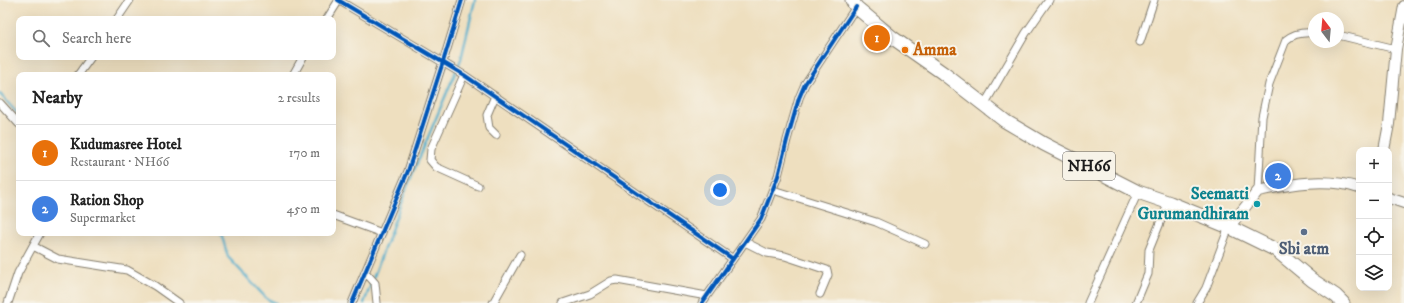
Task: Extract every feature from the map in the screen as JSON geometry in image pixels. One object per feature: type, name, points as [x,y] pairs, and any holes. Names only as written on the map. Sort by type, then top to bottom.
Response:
[{"type":"highway","name":"NH66","points":[[854,4],[893,38],[943,73],[1005,120],[1044,144],[1138,192],[1170,202],[1229,227],[1276,250],[1343,303]]},
{"type":"street","points":[[119,16],[130,0]]},
{"type":"street","points":[[329,16],[339,0],[462,74],[733,259]]},
{"type":"street","points":[[352,303],[367,274],[408,171],[445,64],[462,0]]},
{"type":"street","points":[[984,105],[1026,33],[1049,0]]},
{"type":"street","points":[[1140,42],[1154,0]]},
{"type":"street","points":[[702,303],[761,219],[773,190],[799,98],[805,84],[854,4]]},
{"type":"street","points":[[1385,147],[1389,124],[1396,49],[1404,6]]},
{"type":"street","points":[[1197,303],[1206,288],[1229,227],[1258,191],[1262,117],[1269,84],[1286,40],[1291,36],[1308,32]]},
{"type":"street","points":[[1344,36],[1396,49]]},
{"type":"street","points":[[80,72],[88,60]]},
{"type":"street","points":[[295,72],[301,60]]},
{"type":"street","points":[[462,74],[431,149],[430,160],[436,167],[478,186]]},
{"type":"street","points":[[495,96],[487,115],[489,128],[496,135]]},
{"type":"street","points":[[0,103],[16,121]]},
{"type":"street","points":[[1258,191],[1323,181],[1356,187]]},
{"type":"street","points":[[773,190],[876,222],[925,244]]},
{"type":"street","points":[[1088,303],[1138,192]]},
{"type":"street","points":[[1392,199],[1404,203]]},
{"type":"street","points":[[1136,303],[1148,274],[1149,250],[1170,202]]},
{"type":"street","points":[[336,216],[382,234]]},
{"type":"street","points":[[8,303],[18,273],[38,236]]},
{"type":"street","points":[[745,242],[767,253],[784,256],[827,270],[828,275],[820,294]]},
{"type":"street","points":[[33,246],[58,259],[127,270],[155,286],[179,303]]},
{"type":"street","points":[[493,303],[520,255]]},
{"type":"street","points":[[367,274],[375,283],[377,303]]},
{"type":"street","points":[[563,303],[590,294],[611,281],[617,280],[707,296]]},
{"type":"waterway","points":[[364,303],[407,187],[461,59],[475,0]]},
{"type":"waterway","points":[[0,94],[16,112]]},
{"type":"waterway","points":[[222,236],[228,257],[267,299],[276,303]]},
{"type":"cycle path","points":[[338,0],[464,75],[733,259]]},
{"type":"cycle path","points":[[352,303],[408,171],[462,0]]},
{"type":"cycle path","points":[[702,303],[761,219],[778,176],[799,98],[805,84],[856,7]]},
{"type":"place","name":"Kudumasree Hotel","points":[[877,38]]},
{"type":"place","name":"Amma","points":[[905,50]]},
{"type":"place","name":"Ration Shop","points":[[1278,176]]},
{"type":"place","name":"Seematti Gurumandhiram","points":[[1257,204]]},
{"type":"place","name":"Sbi atm","points":[[1304,232]]}]
